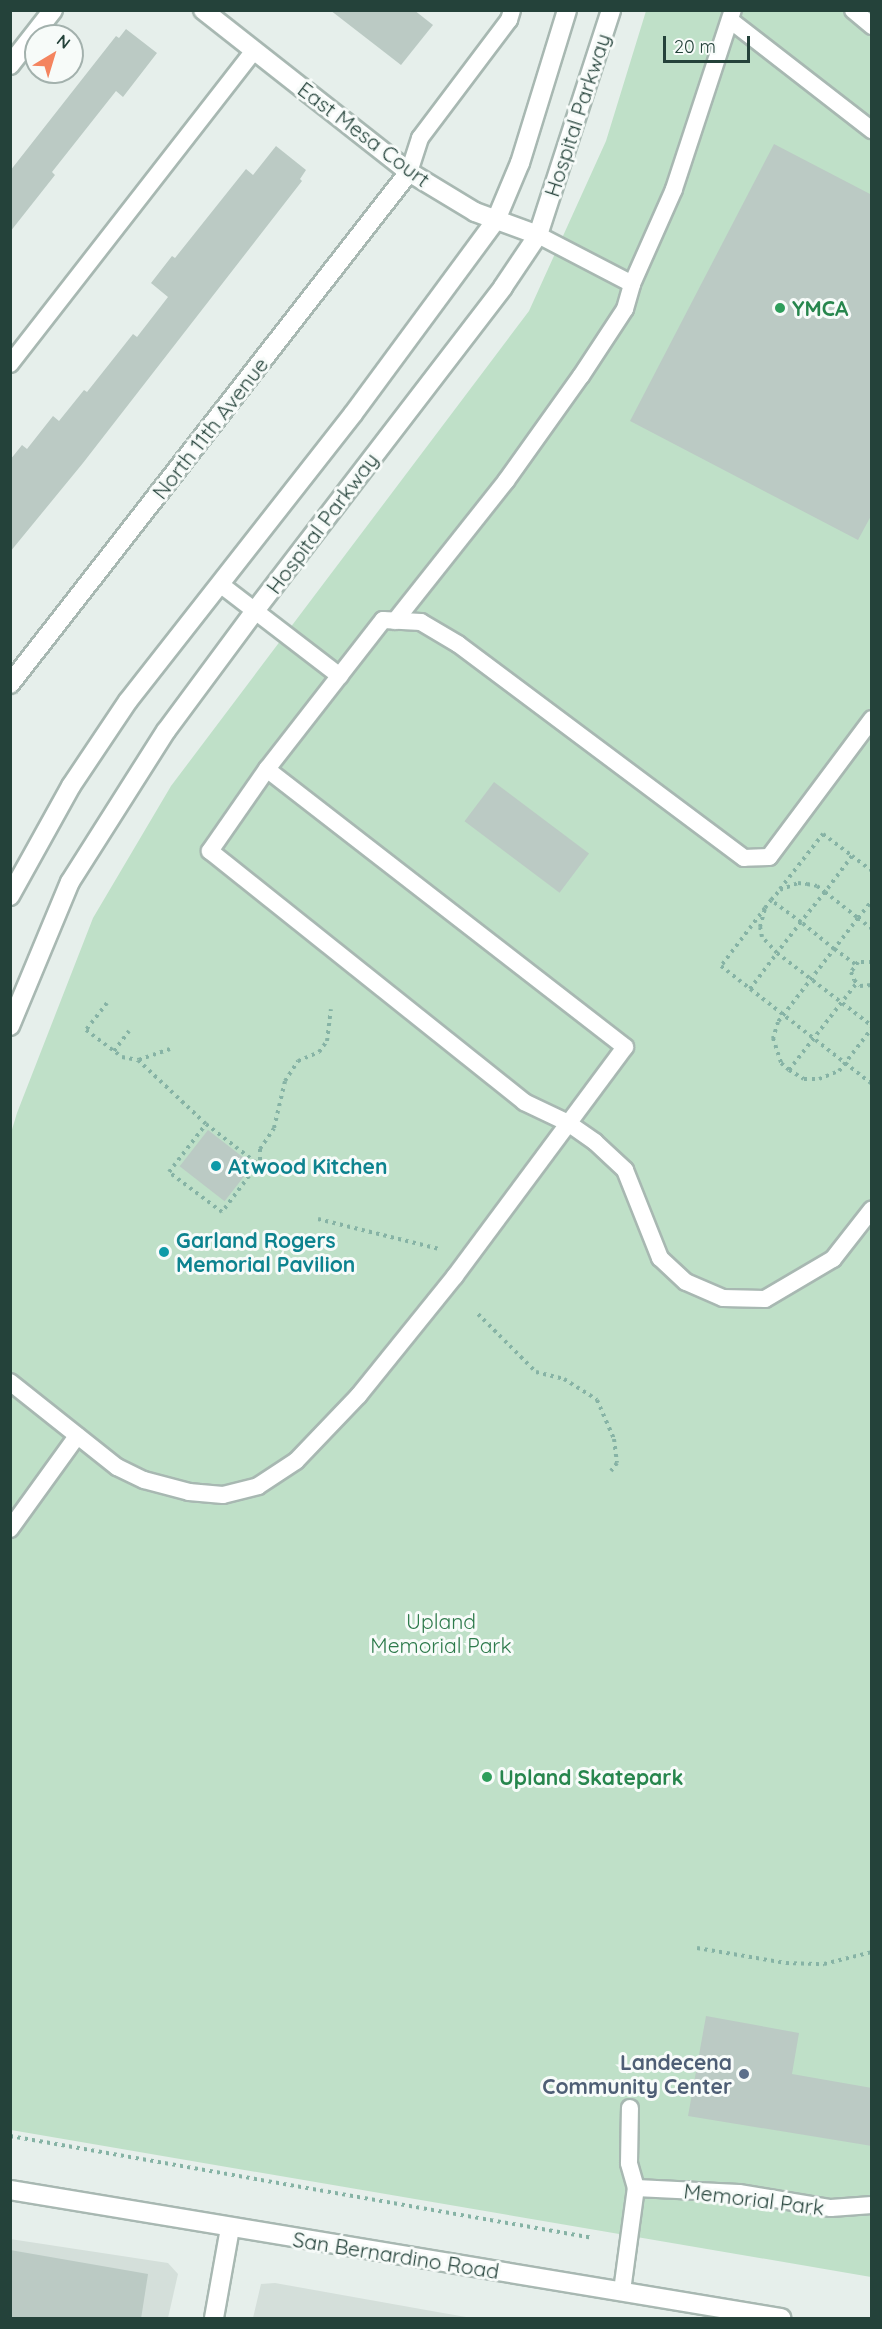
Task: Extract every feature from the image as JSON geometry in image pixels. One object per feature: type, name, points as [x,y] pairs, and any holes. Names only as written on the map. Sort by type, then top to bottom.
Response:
[{"type":"street","points":[[10,65],[53,10]]},
{"type":"street","name":"East Mesa Court","points":[[202,10],[409,172],[475,212],[538,235]]},
{"type":"street","name":"Hospital Parkway","points":[[10,896],[77,777],[128,702],[353,414],[496,220],[520,163],[567,10]]},
{"type":"street","name":"Hospital Parkway","points":[[10,1026],[70,882],[166,731],[254,612],[503,287],[538,235],[611,10]]},
{"type":"street","name":"North 11th Avenue","points":[[10,684],[409,172]]},
{"type":"street","name":"San Bernardino Road","points":[[10,2190],[230,2229],[622,2291],[759,2317],[781,2319]]},
{"type":"street","points":[[214,2319],[230,2229]]},
{"type":"lane","points":[[409,172],[420,138],[509,20],[513,10]]},
{"type":"lane","points":[[853,10],[872,26]]},
{"type":"lane","points":[[395,621],[506,481],[581,376],[625,309],[632,284],[674,189],[732,15],[872,130]]},
{"type":"lane","points":[[10,364],[254,51]]},
{"type":"lane","points":[[538,235],[632,284]]},
{"type":"lane","points":[[220,584],[340,676]]},
{"type":"lane","points":[[872,719],[769,857],[744,858],[458,644],[421,622],[383,620],[267,770],[210,851],[524,1102],[568,1123],[596,1142],[625,1170],[660,1258],[686,1282],[723,1298],[765,1299],[833,1259],[872,1209]]},
{"type":"lane","points":[[10,1382],[117,1467],[155,1483],[189,1492],[223,1495],[258,1486],[296,1461],[359,1395],[455,1276],[625,1047],[267,770]]},
{"type":"lane","points":[[10,1529],[77,1436]]},
{"type":"lane","points":[[622,2291],[636,2188],[629,2163],[630,2108]]},
{"type":"lane","name":"Memorial Park","points":[[636,2188],[730,2192],[831,2208],[872,2205]]},
{"type":"path","points":[[872,871],[823,834],[721,966],[872,1084]]},
{"type":"path","points":[[750,989],[852,856]]},
{"type":"path","points":[[780,890],[798,883],[816,886],[872,929]]},
{"type":"path","points":[[771,900],[855,964]]},
{"type":"path","points":[[765,908],[760,927],[762,937],[777,953],[810,979],[872,1027],[839,1071],[819,1079],[804,1079],[781,1063],[773,1038],[774,1028],[810,979],[872,901]]},
{"type":"path","points":[[872,962],[861,960],[855,964],[851,972],[856,984],[864,987],[872,985]]},
{"type":"path","points":[[789,1070],[856,984]]},
{"type":"path","points":[[107,1003],[86,1030],[122,1057],[138,1060],[170,1049]]},
{"type":"path","points":[[206,1124],[169,1172],[223,1213],[259,1165],[260,1149],[274,1128],[285,1081],[298,1061],[319,1052],[327,1041],[331,1009]]},
{"type":"path","points":[[114,1051],[129,1031]]},
{"type":"path","points":[[138,1060],[206,1124],[259,1165]]},
{"type":"path","points":[[318,1219],[439,1249]]},
{"type":"path","points":[[478,1314],[536,1372],[564,1379],[597,1400],[614,1439],[617,1463],[611,1471]]},
{"type":"path","points":[[698,1948],[786,1963],[824,1964],[872,1952]]},
{"type":"path","points":[[10,2136],[593,2238]]},
{"type":"shaded area","points":[[10,2239],[168,2263],[178,2274],[168,2318],[11,2318]]},
{"type":"shaded area","points":[[275,2283],[472,2318],[253,2318],[261,2284]]},
{"type":"green space","name":"Upland Memorial Park","points":[[646,11],[871,11],[871,2277],[11,2130],[10,1136],[93,918],[171,786],[529,311],[606,141]]},
{"type":"building","points":[[330,10],[414,10],[433,25],[401,65]]},
{"type":"building","points":[[126,29],[157,53],[123,97],[116,91],[52,172],[55,175],[10,232],[10,171],[78,84],[84,84],[84,77],[116,36],[119,38]]},
{"type":"building","name":"YMCA","points":[[774,144],[872,195],[872,514],[858,540],[630,421]]},
{"type":"building","points":[[276,146],[306,170],[300,179],[302,181],[83,463],[10,552],[10,460],[22,445],[27,449],[53,416],[59,421],[84,390],[87,392],[133,334],[137,337],[168,297],[151,283],[172,256],[175,258],[246,169],[253,175]]},
{"type":"building","points":[[494,782],[589,854],[560,893],[465,821]]},
{"type":"building","name":"Atwood Kitchen","points":[[208,1130],[253,1165],[225,1201],[180,1166]]},
{"type":"building","name":"Landecena Community Center","points":[[706,2016],[799,2033],[792,2074],[872,2088],[872,2146],[688,2116]]},
{"type":"building","points":[[10,2250],[148,2274],[141,2319],[10,2319]]},
{"type":"place","name":"YMCA","points":[[780,308]]},
{"type":"place","name":"Atwood Kitchen","points":[[216,1166]]},
{"type":"place","name":"Garland Rogers Memorial Pavilion","points":[[164,1252]]},
{"type":"place","name":"Upland Skatepark","points":[[487,1777]]},
{"type":"place","name":"Landecena Community Center","points":[[744,2074]]}]
